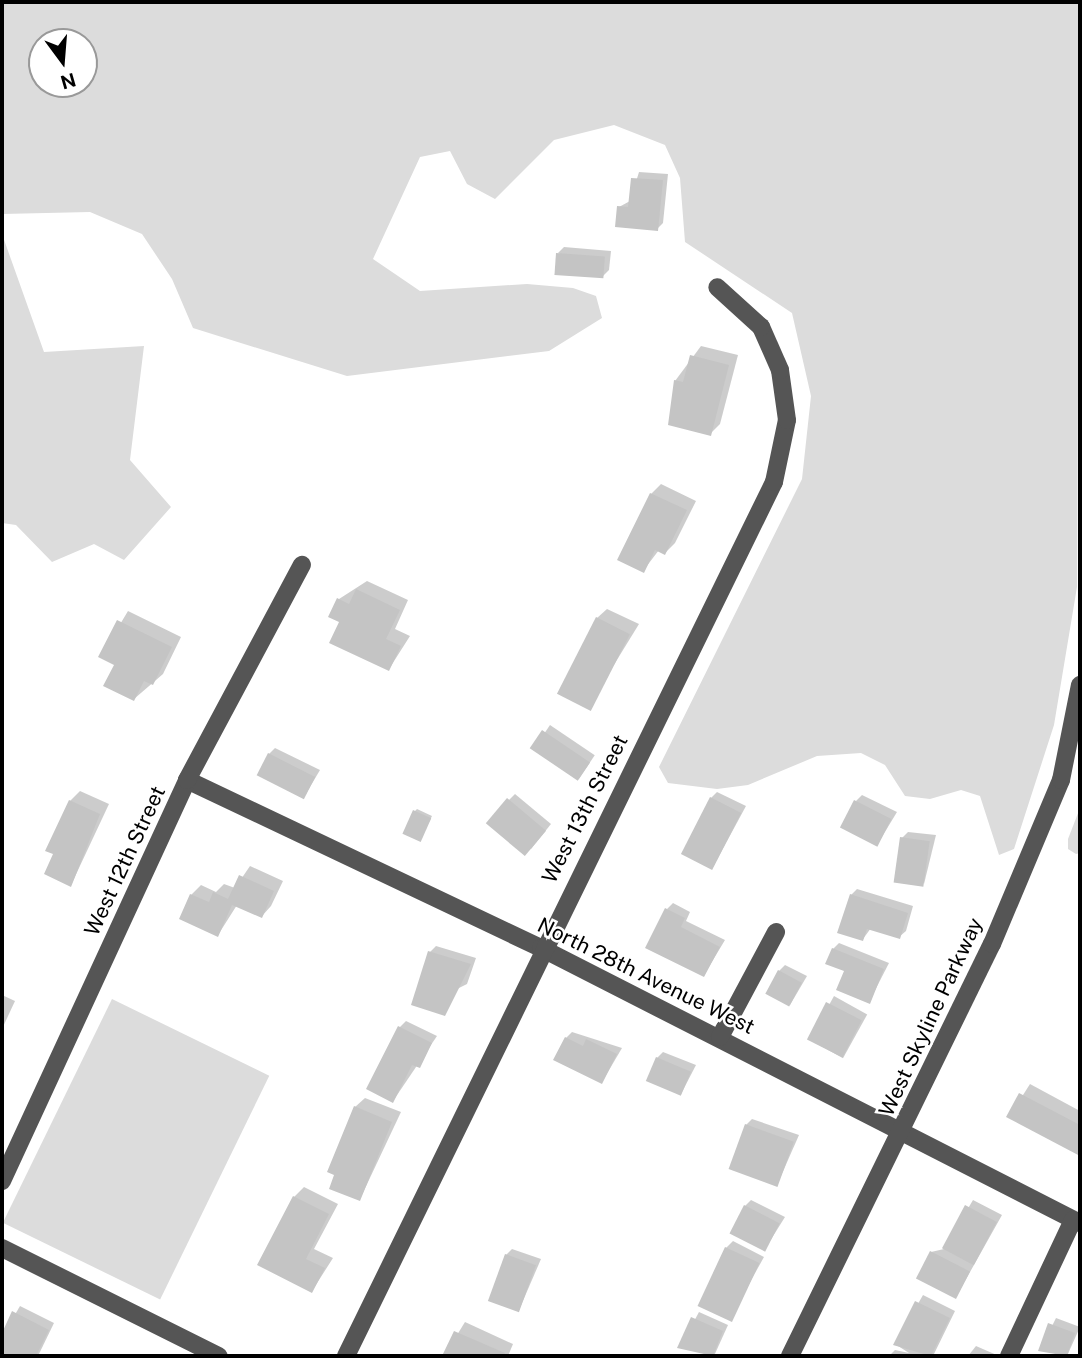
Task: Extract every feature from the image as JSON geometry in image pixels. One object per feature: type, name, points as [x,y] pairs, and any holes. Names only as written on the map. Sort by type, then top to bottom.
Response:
[{"type":"street","name":"West 13th Street","points":[[345,1356],[541,948],[774,482],[785,443],[785,396],[771,345],[717,287]]},
{"type":"street","name":"West 12th Street","points":[[2,1181],[187,780],[302,565]]},
{"type":"street","name":"West Skyline Parkway","points":[[790,1356],[992,944],[1061,780],[1080,685]]},
{"type":"street","name":"North 28th Avenue West","points":[[187,780],[541,948],[902,1130],[1077,1222]]},
{"type":"street","points":[[720,1037],[776,932]]},
{"type":"street","points":[[1009,1356],[1077,1222]]},
{"type":"street","points":[[2,1248],[219,1356]]},
{"type":"shaded area","points":[[2,2],[1080,2],[1077,587],[1054,725],[1014,849],[999,855],[980,796],[961,790],[930,799],[905,796],[885,765],[861,753],[817,756],[748,785],[717,789],[668,783],[659,767],[802,479],[811,396],[792,313],[685,242],[680,178],[665,145],[614,125],[554,140],[495,199],[467,184],[450,151],[420,157],[373,259],[420,291],[527,284],[573,288],[596,296],[602,318],[549,351],[347,376],[193,328],[172,279],[142,234],[90,212],[2,214]]},
{"type":"shaded area","points":[[2,234],[44,352],[144,346],[130,460],[171,507],[124,560],[94,544],[52,562],[16,525],[2,523]]},
{"type":"shaded area","points":[[1080,808],[1080,853],[1076,854],[1068,849],[1068,839]]},
{"type":"shaded area","points":[[112,999],[269,1076],[160,1300],[3,1223]]},
{"type":"building","points":[[631,178],[663,180],[658,231],[615,227],[617,206],[628,207]]},
{"type":"building","points":[[556,253],[605,256],[603,278],[554,275]]},
{"type":"building","points":[[690,355],[729,365],[711,436],[668,425],[674,380],[683,382]]},
{"type":"building","points":[[650,493],[687,510],[665,555],[655,550],[644,573],[617,560]]},
{"type":"building","points":[[356,589],[400,610],[386,639],[401,646],[389,671],[329,643],[339,622],[328,617],[337,598],[349,604]]},
{"type":"building","points":[[596,617],[630,634],[591,711],[557,694]]},
{"type":"building","points":[[117,620],[172,647],[153,685],[144,681],[134,701],[103,686],[114,665],[98,657]]},
{"type":"building","points":[[542,730],[590,762],[578,781],[530,748]]},
{"type":"building","points":[[268,753],[315,777],[304,799],[257,775]]},
{"type":"building","points":[[710,797],[741,813],[712,870],[681,854]]},
{"type":"building","points":[[507,798],[546,831],[525,856],[486,823]]},
{"type":"building","points":[[69,800],[100,814],[71,887],[44,874],[53,854],[45,851]]},
{"type":"building","points":[[854,800],[891,819],[877,847],[840,828]]},
{"type":"building","points":[[413,810],[431,818],[421,842],[402,834]]},
{"type":"building","points":[[900,837],[930,841],[923,887],[894,883]]},
{"type":"building","points":[[239,875],[274,891],[262,918],[232,905],[218,937],[179,919],[190,894],[209,902],[213,892],[228,899]]},
{"type":"building","points":[[850,894],[908,913],[900,939],[867,929],[863,941],[837,933]]},
{"type":"building","points":[[665,908],[685,918],[681,927],[720,947],[704,977],[645,948]]},
{"type":"building","points":[[832,948],[884,969],[870,1004],[836,990],[844,971],[825,964]]},
{"type":"building","points":[[428,951],[471,964],[445,1016],[411,1005]]},
{"type":"building","points":[[778,970],[802,983],[789,1007],[765,994]]},
{"type":"building","points":[[826,1002],[862,1020],[843,1058],[807,1039]]},
{"type":"building","points":[[398,1026],[432,1043],[420,1068],[412,1065],[393,1103],[366,1089]]},
{"type":"building","points":[[565,1037],[583,1046],[586,1039],[617,1054],[602,1084],[553,1060]]},
{"type":"building","points":[[656,1057],[691,1072],[681,1096],[646,1081]]},
{"type":"building","points":[[1019,1093],[1080,1125],[1080,1156],[1006,1117]]},
{"type":"building","points":[[354,1106],[392,1122],[360,1201],[329,1189],[334,1175],[327,1172]]},
{"type":"building","points":[[745,1124],[794,1142],[777,1187],[729,1169]]},
{"type":"building","points":[[293,1196],[329,1214],[306,1259],[325,1268],[312,1293],[257,1265]]},
{"type":"building","points":[[744,1205],[780,1223],[765,1252],[729,1234]]},
{"type":"building","points":[[965,1205],[997,1222],[974,1265],[942,1248]]},
{"type":"building","points":[[725,1247],[759,1263],[732,1322],[698,1306]]},
{"type":"building","points":[[930,1251],[970,1271],[956,1299],[916,1279]]},
{"type":"building","points":[[505,1254],[536,1265],[519,1312],[488,1301]]},
{"type":"building","points":[[915,1301],[950,1318],[931,1356],[893,1345]]},
{"type":"building","points":[[12,1311],[49,1330],[36,1356],[2,1356],[2,1333]]},
{"type":"building","points":[[691,1317],[723,1331],[713,1356],[677,1348]]},
{"type":"building","points":[[1048,1323],[1075,1333],[1067,1356],[1038,1351]]},
{"type":"building","points":[[454,1331],[505,1353],[504,1356],[442,1356]]}]
